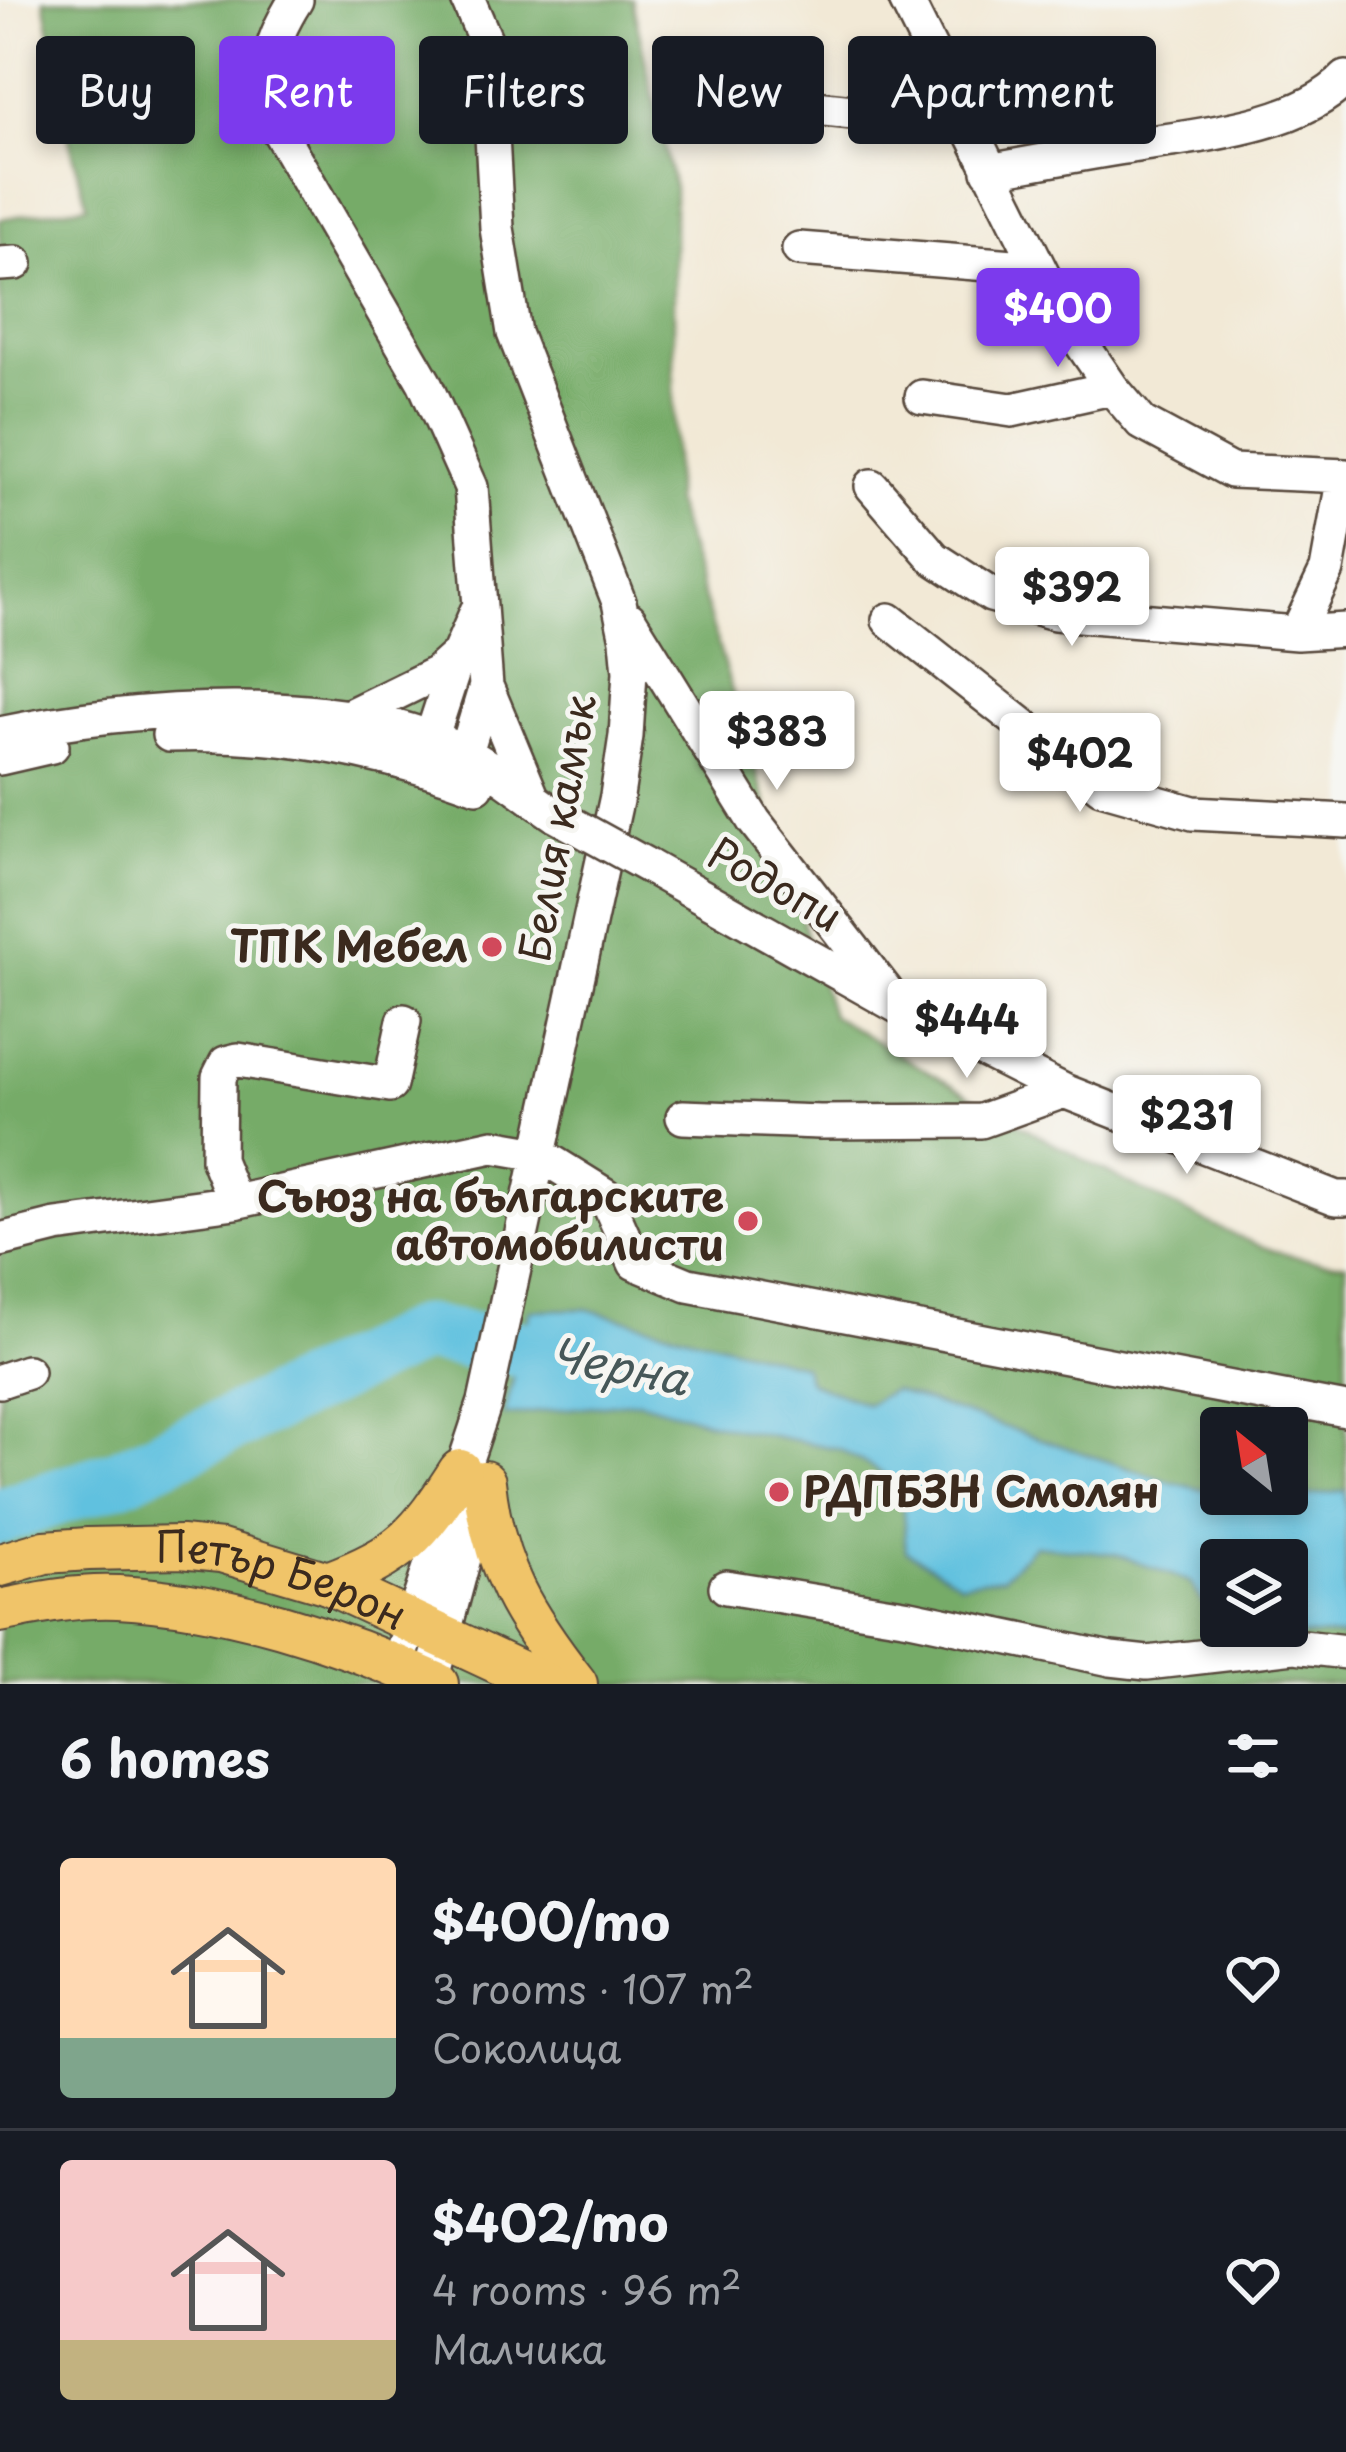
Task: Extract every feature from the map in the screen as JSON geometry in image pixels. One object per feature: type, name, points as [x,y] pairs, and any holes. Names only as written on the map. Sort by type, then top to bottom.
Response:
[{"type":"main road","points":[[328,1583],[408,1543],[472,1477],[506,1581],[576,1684]]},
{"type":"main road","name":"Петър Берон","points":[[0,1564],[45,1552],[181,1547],[259,1559],[328,1583],[545,1684]]},
{"type":"main road","name":"Петър Берон","points":[[0,1611],[77,1598],[118,1597],[194,1606],[315,1638],[421,1677]]},
{"type":"street","points":[[296,0],[279,26],[269,57],[267,88],[278,128],[424,382],[471,488],[486,686],[462,766]]},
{"type":"street","name":"Белия камък","points":[[421,1677],[427,1630],[472,1477],[617,796],[630,672],[619,602],[514,333],[497,228],[487,44],[468,0]]},
{"type":"street","points":[[906,0],[924,36]]},
{"type":"street","points":[[989,171],[1222,130],[1292,112],[1330,94],[1346,78]]},
{"type":"street","points":[[976,144],[1064,318],[1142,423],[1231,471],[1345,476],[1328,570],[1297,632]]},
{"type":"street","points":[[799,248],[1039,268]]},
{"type":"street","points":[[922,398],[1012,410],[1112,388]]},
{"type":"street","points":[[872,486],[934,558],[991,595],[1054,613],[1297,632],[1346,629]]},
{"type":"street","points":[[619,602],[754,821],[901,1008]]},
{"type":"street","points":[[426,754],[480,605]]},
{"type":"street","points":[[889,620],[1101,788],[1193,813],[1346,821]]},
{"type":"street","points":[[343,719],[437,673],[459,653]]},
{"type":"street","points":[[486,686],[546,808]]},
{"type":"street","points":[[0,734],[67,720],[137,713],[290,712],[398,729],[426,754]]},
{"type":"street","points":[[0,758],[69,742],[208,733],[426,754]]},
{"type":"street","name":"Родопи","points":[[426,754],[462,766],[546,808],[901,1008],[1064,1091],[1343,1199]]},
{"type":"street","points":[[235,1202],[218,1160],[219,1077],[226,1063],[238,1060],[390,1085],[404,1021]]},
{"type":"street","points":[[682,1117],[820,1122],[981,1120],[1064,1091]]},
{"type":"street","points":[[0,1240],[56,1226],[235,1202],[493,1146],[539,1154],[605,1195],[635,1263],[688,1285],[1346,1410]]},
{"type":"street","points":[[726,1587],[910,1617],[1111,1659],[1146,1673],[1294,1646],[1346,1652]]},
{"type":"green space","points":[[44,0],[632,0],[652,90],[652,144],[664,144],[674,188],[674,501],[831,1015],[1039,1135],[1209,1223],[1276,1251],[1346,1263],[1346,1684],[0,1684],[0,219],[87,205],[70,144],[195,144],[195,36],[51,36]]},
{"type":"water","points":[[586,1309],[803,1365],[809,1382],[867,1404],[893,1390],[1200,1489],[1200,1515],[1308,1515],[1308,1496],[1346,1491],[1346,1637],[1308,1636],[1308,1539],[1200,1539],[1200,1598],[1190,1582],[1116,1554],[1035,1545],[1003,1577],[960,1583],[906,1551],[901,1484],[839,1449],[723,1426],[639,1401],[504,1416],[530,1310]]},
{"type":"waterway","name":"Черна","points":[[0,1516],[121,1476],[423,1333],[597,1361]]},
{"type":"place","name":"ТПК Мебел","points":[[492,947]]},
{"type":"place","name":"Съюз на българските автомобилисти","points":[[748,1221]]},
{"type":"place","name":"РДПБЗН Смолян","points":[[779,1492]]}]
